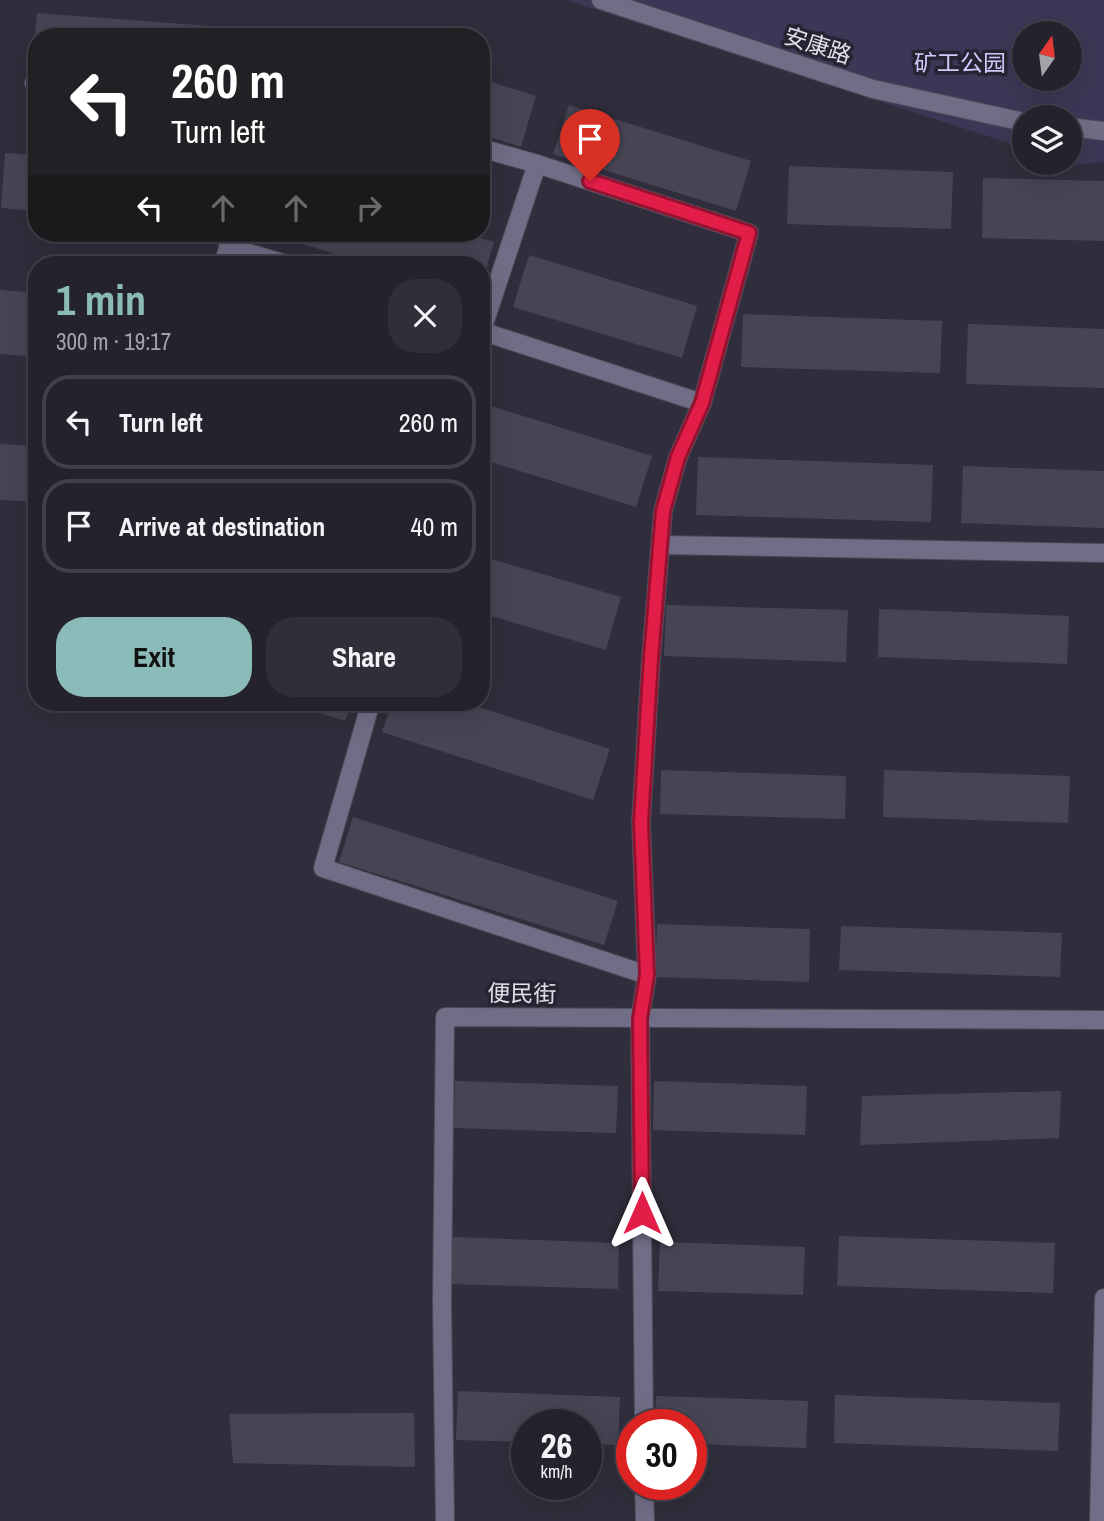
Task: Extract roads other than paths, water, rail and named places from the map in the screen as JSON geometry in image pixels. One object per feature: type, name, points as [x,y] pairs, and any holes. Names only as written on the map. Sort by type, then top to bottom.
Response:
[{"type":"street","name":"安康路","points":[[600,0],[873,89],[1012,119]]},
{"type":"street","points":[[1082,128],[1104,131]]},
{"type":"street","points":[[490,151],[749,233],[702,403],[678,457],[663,511],[641,822],[647,975],[640,1019],[644,1409]]},
{"type":"street","points":[[490,305],[537,164]]},
{"type":"street","points":[[228,248],[257,256]]},
{"type":"street","points":[[490,335],[702,403]]},
{"type":"street","points":[[661,545],[1104,553]]},
{"type":"street","points":[[368,711],[323,868],[647,975]]},
{"type":"street","name":"便民街","points":[[446,1521],[442,1303],[445,1017],[1104,1020]]},
{"type":"street","points":[[1099,1521],[1104,1298]]},
{"type":"street","points":[[645,1500],[645,1521]]},
{"type":"park label","name":"矿工公园","points":[[960,62]]}]
